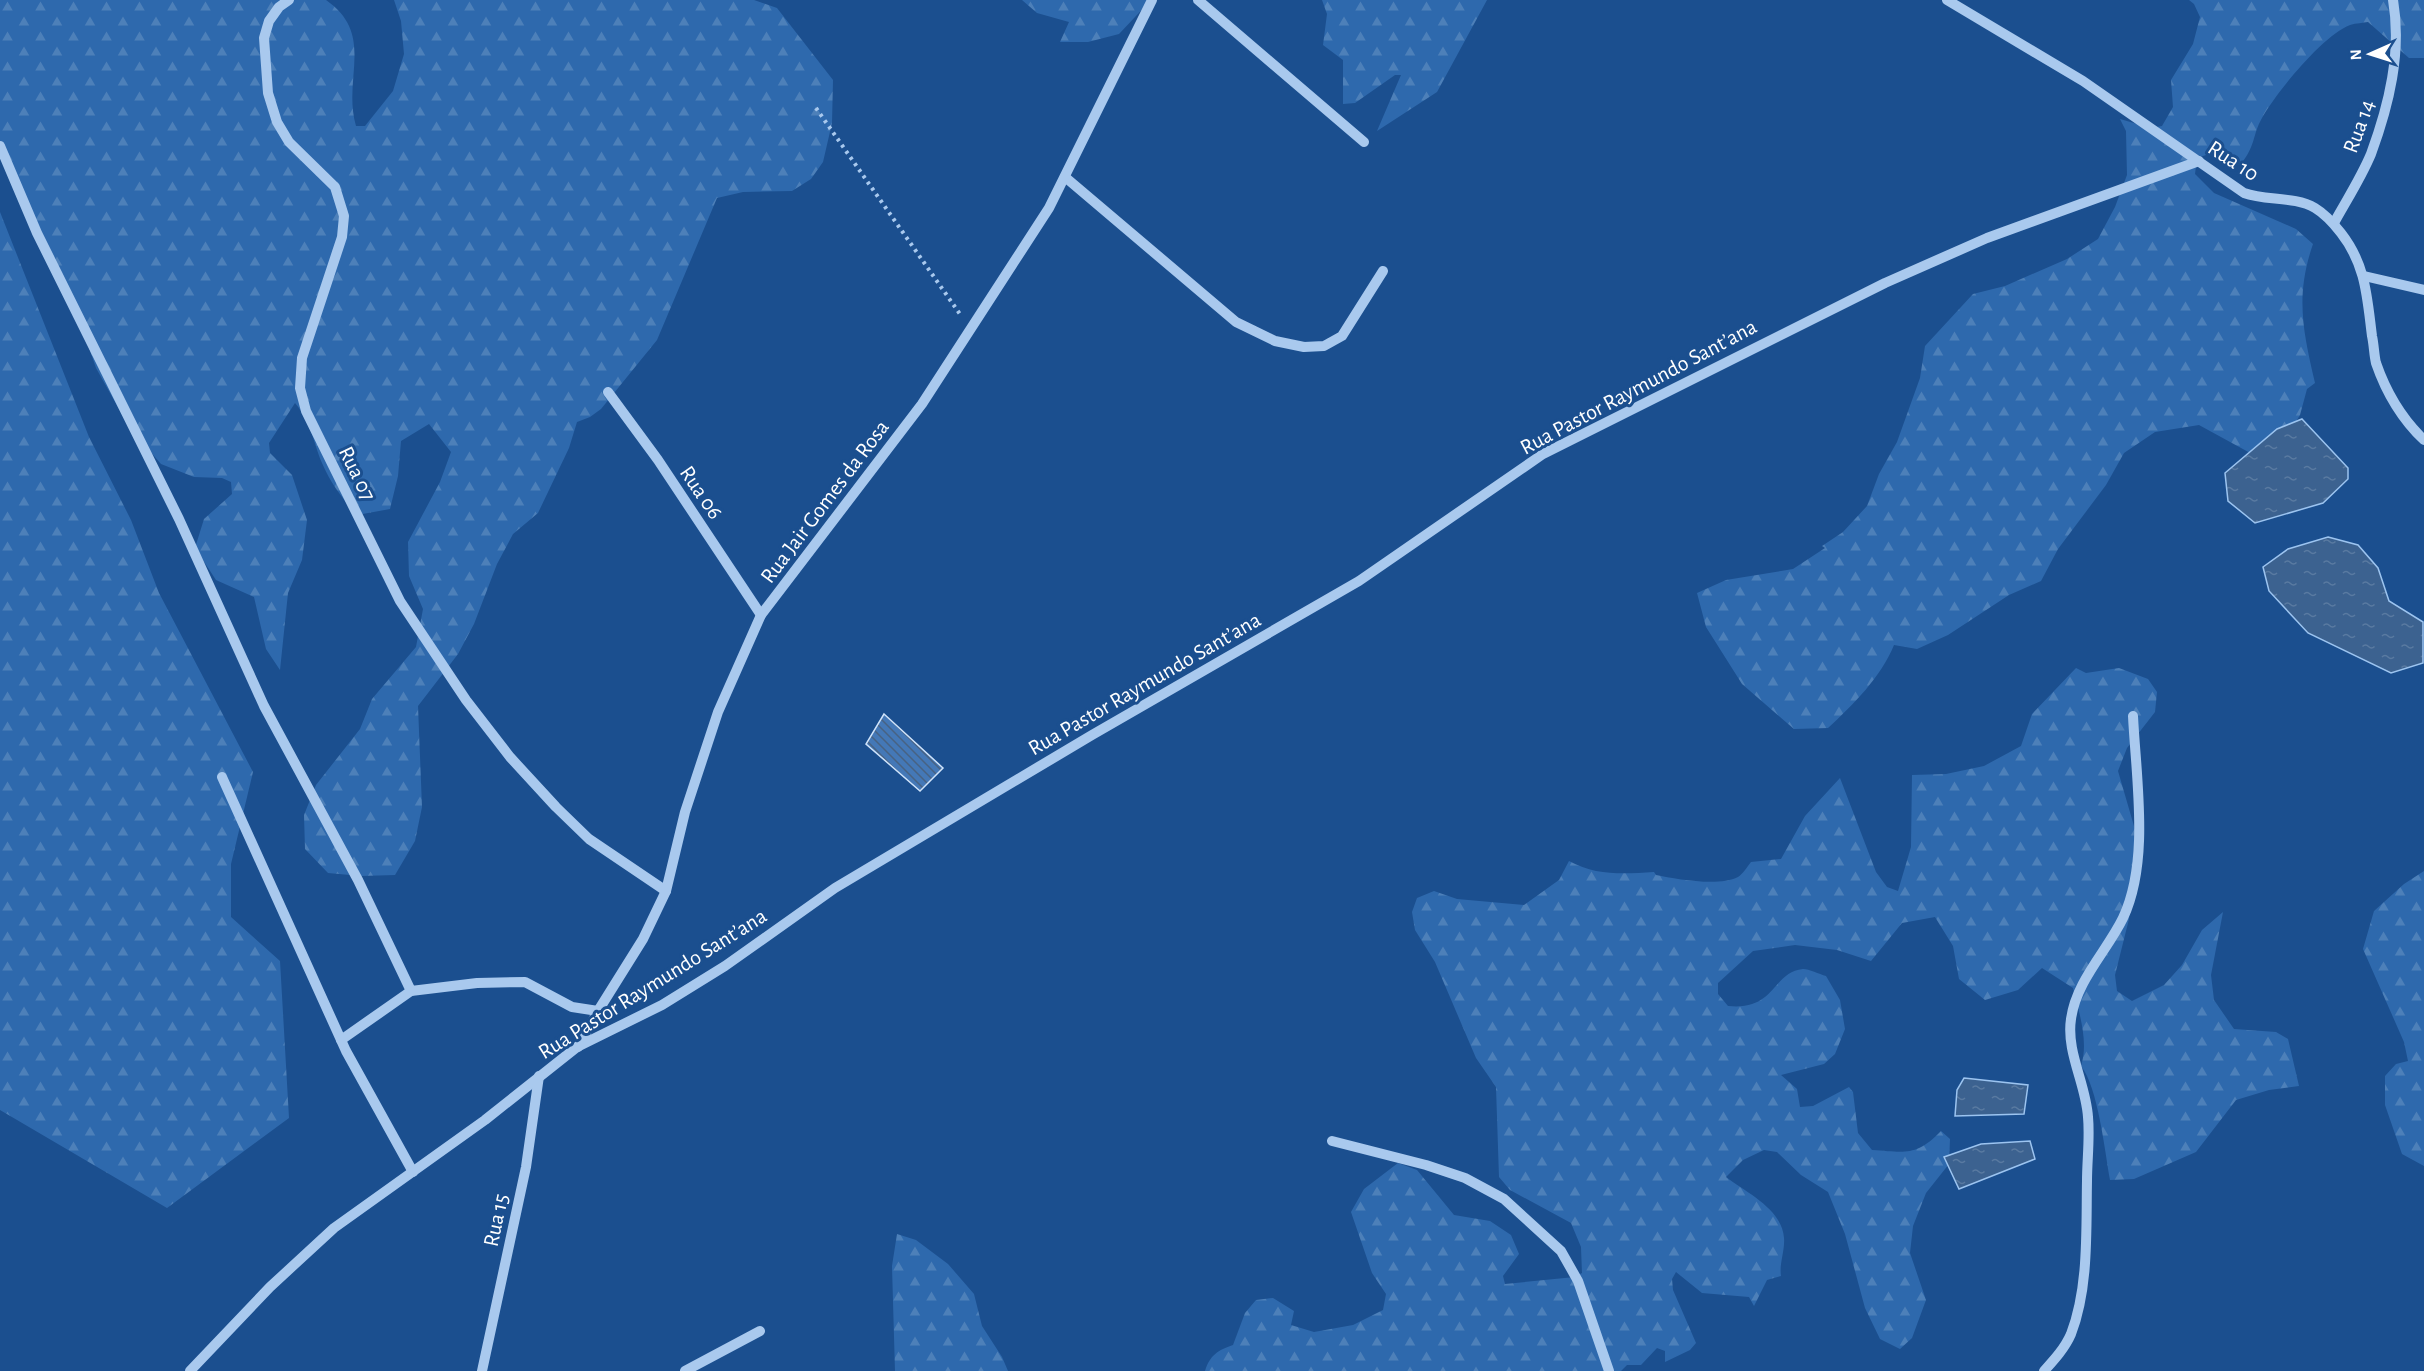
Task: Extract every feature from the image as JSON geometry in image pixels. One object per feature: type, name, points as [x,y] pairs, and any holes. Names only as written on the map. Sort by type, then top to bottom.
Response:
[{"type":"street","name":"Rua 07","points":[[289,0],[279,7],[269,21],[264,38],[268,93],[277,122],[289,142],[335,187],[344,216],[342,237],[302,358],[300,387],[306,411],[400,601],[466,700],[510,757],[589,839],[666,891]]},
{"type":"street","name":"Rua Jair Gomes da Rosa","points":[[577,1047],[643,939],[666,891],[685,812],[718,712],[761,615],[922,404],[1049,208],[1152,0]]},
{"type":"street","points":[[1198,0],[1364,142]]},
{"type":"street","name":"Rua 10","points":[[1947,0],[2083,81],[2244,193],[2256,198],[2294,202],[2314,208],[2334,223],[2354,250],[2364,276],[2376,362],[2391,399],[2411,428],[2424,440]]},
{"type":"street","name":"Rua 14","points":[[2334,223],[2370,155],[2392,87],[2396,20],[2393,0]]},
{"type":"street","points":[[0,146],[37,233],[173,509],[264,706],[358,880],[411,991]]},
{"type":"street","name":"Rua Pastor Raymundo Sant’ana","points":[[190,1371],[299,1258],[334,1228],[485,1120],[577,1047],[662,1005],[725,966],[835,888],[1092,735],[1359,581],[1543,454],[1885,283],[1987,238],[2199,161]]},
{"type":"street","points":[[1065,177],[1236,322],[1275,341],[1304,347],[1324,346],[1342,336],[1383,271]]},
{"type":"street","points":[[2364,276],[2424,290]]},
{"type":"street","name":"Rua 06","points":[[608,392],[658,460],[761,615]]},
{"type":"street","points":[[2044,1371],[2056,1358],[2070,1335],[2079,1302],[2085,1253],[2088,1117],[2072,1051],[2070,1020],[2076,996],[2123,918],[2134,889],[2139,854],[2133,716]]},
{"type":"street","points":[[222,777],[341,1040],[413,1172]]},
{"type":"street","points":[[341,1040],[411,991],[477,983],[525,982],[572,1007],[598,1011]]},
{"type":"street","name":"Rua 15","points":[[482,1371],[526,1167],[539,1076]]},
{"type":"street","points":[[1332,1141],[1426,1165],[1465,1178],[1504,1199],[1561,1251],[1578,1281],[1609,1371]]},
{"type":"street","points":[[685,1371],[760,1331]]},
{"type":"path","points":[[816,108],[971,329]]},
{"type":"green space","points":[[0,0],[326,0],[341,13],[350,28],[354,43],[352,91],[356,126],[365,126],[393,91],[404,54],[401,21],[394,0],[754,0],[777,8],[833,80],[832,123],[823,162],[811,179],[792,191],[743,192],[717,198],[657,340],[601,409],[577,422],[569,448],[538,513],[513,534],[497,564],[474,624],[458,654],[418,706],[422,807],[415,841],[395,875],[361,876],[328,873],[305,849],[304,815],[316,785],[360,729],[372,699],[416,647],[423,609],[409,576],[408,542],[440,482],[451,452],[429,424],[401,441],[398,476],[390,509],[357,515],[329,478],[308,425],[295,403],[269,443],[270,453],[292,475],[307,520],[302,560],[288,593],[280,670],[266,649],[254,597],[216,580],[195,548],[204,519],[232,494],[231,482],[222,478],[194,477],[161,464],[129,427],[96,368],[69,289],[0,147]]},
{"type":"green space","points":[[1022,0],[1151,0],[1119,34],[1088,42],[1060,42],[1069,22],[1037,13]]},
{"type":"green space","points":[[1322,0],[1487,0],[1437,92],[1377,131],[1401,75],[1395,75],[1355,103],[1343,104],[1343,60],[1323,45],[1327,14]]},
{"type":"green space","points":[[2189,0],[2424,0],[2424,58],[2409,58],[2368,22],[2350,25],[2327,40],[2314,52],[2278,94],[2262,118],[2252,146],[2241,164],[2231,165],[2215,152],[2197,158],[2195,174],[2214,193],[2296,229],[2313,244],[2304,280],[2303,313],[2304,330],[2315,383],[2307,389],[2300,415],[2272,460],[2263,460],[2199,425],[2155,432],[2124,453],[2106,485],[2058,549],[2041,581],[2009,595],[1948,635],[1917,649],[1894,645],[1874,679],[1828,728],[1794,729],[1742,684],[1706,627],[1697,593],[1726,580],[1793,569],[1825,548],[1822,546],[1843,532],[1867,506],[1879,474],[1897,442],[1920,378],[1925,346],[1973,294],[2005,286],[2067,259],[2098,239],[2115,207],[2127,175],[2126,131],[2120,119],[2151,128],[2162,126],[2173,107],[2171,80],[2193,44],[2200,17],[2194,4]]},
{"type":"green space","points":[[0,212],[89,437],[131,520],[159,593],[253,772],[231,864],[231,917],[280,961],[289,1118],[167,1208],[0,1110]]},
{"type":"green space","points":[[2076,668],[2086,673],[2119,668],[2148,679],[2157,692],[2155,712],[2127,748],[2118,771],[2136,833],[2129,919],[2115,975],[2117,991],[2132,1001],[2164,985],[2182,965],[2202,930],[2223,912],[2211,975],[2214,1000],[2234,1029],[2276,1032],[2288,1039],[2299,1086],[2269,1090],[2236,1100],[2196,1152],[2134,1179],[2110,1180],[2096,1104],[2087,1076],[2081,1066],[2084,1037],[2073,988],[2042,968],[2018,990],[1985,1000],[1959,979],[1953,946],[1935,917],[1902,923],[1871,961],[1837,950],[1795,945],[1753,951],[1718,983],[1718,994],[1728,1006],[1756,1003],[1785,977],[1803,969],[1826,976],[1840,1000],[1845,1029],[1835,1054],[1824,1064],[1781,1075],[1797,1089],[1800,1107],[1813,1106],[1849,1087],[1853,1092],[1858,1133],[1872,1150],[1910,1151],[1924,1145],[1941,1131],[1950,1139],[1949,1164],[1926,1193],[1913,1226],[1910,1253],[1926,1300],[1912,1338],[1900,1349],[1880,1339],[1865,1308],[1845,1234],[1828,1192],[1801,1175],[1777,1152],[1764,1150],[1743,1160],[1726,1177],[1762,1203],[1777,1218],[1784,1238],[1781,1276],[1767,1280],[1754,1306],[1749,1297],[1702,1293],[1676,1272],[1672,1279],[1673,1290],[1696,1343],[1690,1350],[1665,1362],[1665,1351],[1657,1348],[1641,1365],[1627,1365],[1621,1371],[1205,1371],[1215,1354],[1233,1345],[1245,1313],[1256,1300],[1273,1298],[1294,1311],[1291,1325],[1314,1332],[1353,1325],[1383,1310],[1386,1294],[1372,1273],[1351,1212],[1364,1189],[1398,1163],[1417,1170],[1454,1215],[1490,1221],[1511,1235],[1519,1254],[1503,1276],[1505,1284],[1575,1277],[1582,1273],[1581,1247],[1571,1223],[1510,1190],[1499,1177],[1496,1087],[1476,1058],[1435,962],[1415,930],[1412,912],[1417,898],[1434,891],[1457,899],[1524,905],[1559,880],[1569,861],[1600,872],[1654,872],[1656,875],[1697,881],[1730,880],[1740,876],[1751,862],[1781,859],[1805,816],[1840,778],[1876,872],[1887,887],[1898,891],[1911,847],[1912,775],[1946,774],[1984,766],[2021,746],[2032,714]]},
{"type":"green space","points":[[2424,871],[2424,1166],[2402,1154],[2385,1105],[2385,1076],[2396,1064],[2408,1061],[2404,1042],[2363,949],[2374,911],[2404,884]]},
{"type":"green space","points":[[897,1234],[916,1240],[948,1264],[974,1294],[982,1326],[1002,1357],[1008,1371],[895,1371],[892,1266]]},
{"type":"water","points":[[2302,419],[2348,468],[2348,479],[2323,503],[2255,523],[2228,501],[2225,473],[2277,429]]},
{"type":"water","points":[[2328,537],[2358,545],[2378,568],[2389,601],[2423,622],[2423,663],[2391,673],[2308,633],[2269,591],[2263,567],[2288,549]]},
{"type":"water","points":[[1964,1078],[2028,1085],[2024,1114],[1955,1116],[1957,1090]]},
{"type":"water","points":[[2030,1141],[2035,1159],[1959,1189],[1944,1157],[1981,1144]]},
{"type":"building","points":[[884,714],[943,768],[920,791],[866,744]]}]
